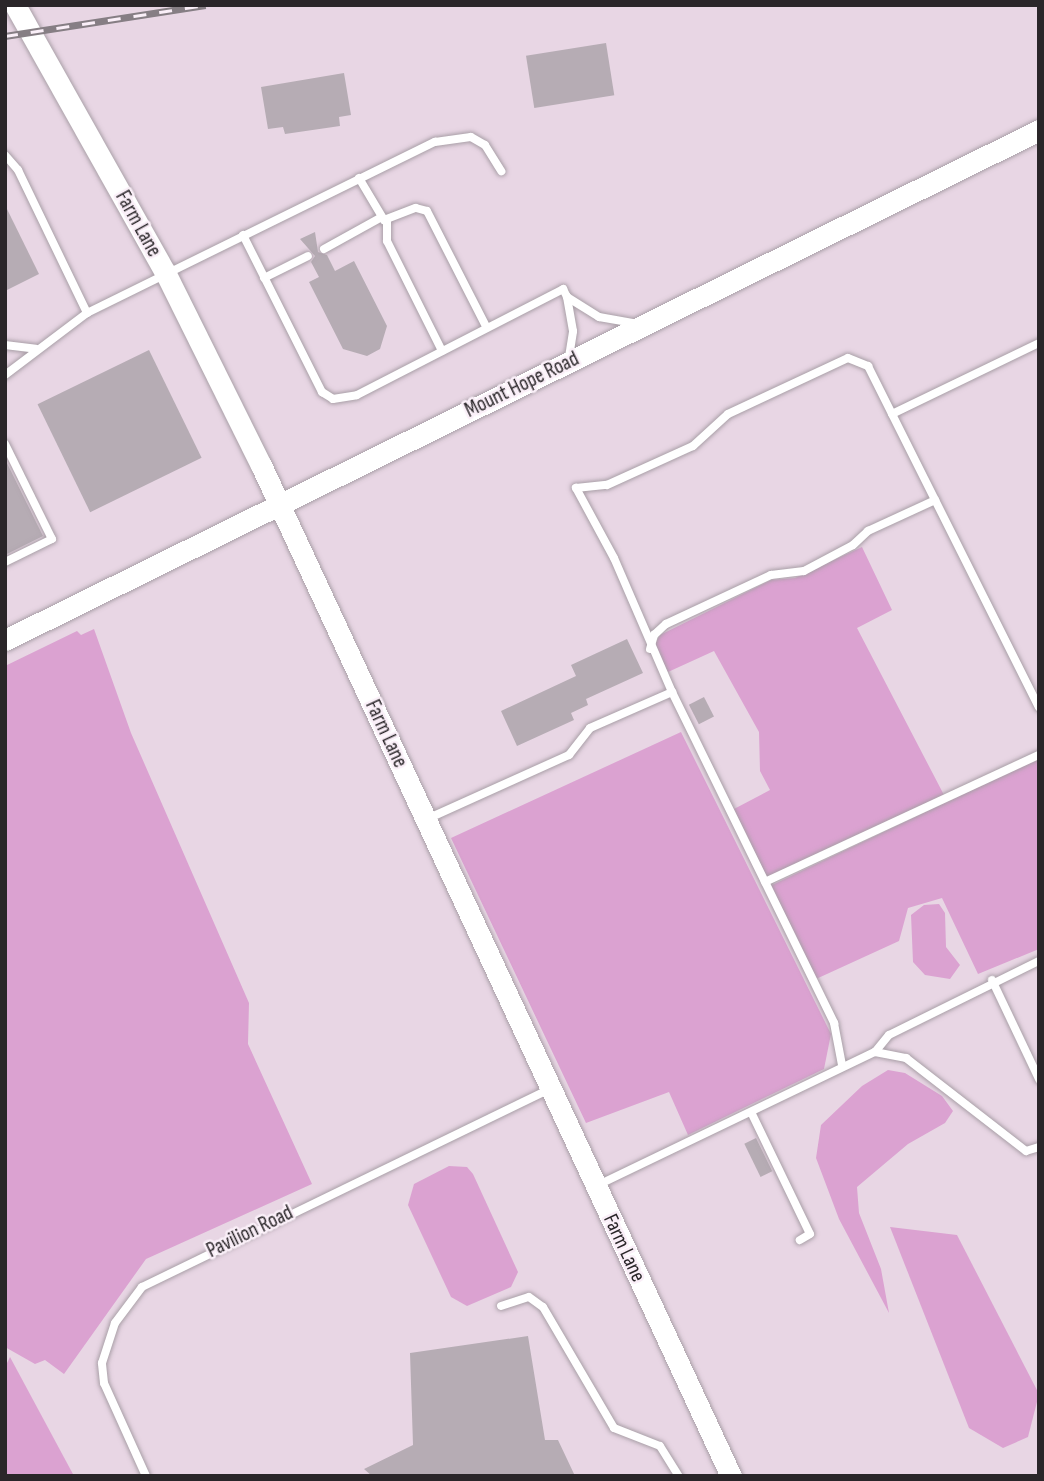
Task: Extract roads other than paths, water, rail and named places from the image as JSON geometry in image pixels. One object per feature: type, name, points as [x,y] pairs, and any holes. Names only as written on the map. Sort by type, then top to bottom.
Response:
[{"type":"street","name":"Farm Lane","points":[[15,5],[165,272],[280,505],[731,1476]]},
{"type":"street","name":"Mount Hope Road","points":[[5,640],[1039,130]]},
{"type":"lane","points":[[5,375],[87,313],[359,178],[453,137],[478,140],[501,170]]},
{"type":"lane","points":[[5,155],[18,170],[87,313]]},
{"type":"lane","points":[[359,178],[384,220],[387,241],[442,351]]},
{"type":"lane","points":[[324,249],[416,208],[427,211],[487,328]]},
{"type":"lane","points":[[243,235],[322,391],[333,399],[357,395],[563,289],[573,331],[568,362]]},
{"type":"lane","points":[[264,278],[308,256]]},
{"type":"lane","points":[[567,297],[599,317],[649,323]]},
{"type":"lane","points":[[892,414],[1039,343]]},
{"type":"lane","points":[[5,345],[36,349]]},
{"type":"lane","points":[[842,1065],[834,1023],[650,649],[614,558],[576,488],[607,485],[693,446],[728,414],[848,358],[868,366],[1039,707]]},
{"type":"lane","points":[[5,444],[52,538],[5,562]]},
{"type":"lane","points":[[650,649],[666,624],[771,575],[804,571],[868,531],[935,500]]},
{"type":"lane","points":[[425,819],[569,755],[590,728],[672,692]]},
{"type":"lane","points":[[765,882],[779,880],[1039,755]]},
{"type":"lane","points":[[596,1187],[834,1076],[842,1065],[875,1052],[890,1035],[992,980],[1039,961]]},
{"type":"lane","points":[[992,980],[1039,1079]]},
{"type":"lane","points":[[875,1052],[906,1058],[1026,1151],[1039,1147]]},
{"type":"lane","name":"Pavilion Road","points":[[146,1476],[104,1383],[102,1363],[115,1323],[134,1295],[163,1273],[550,1088]]},
{"type":"lane","points":[[752,1114],[810,1234],[800,1240]]},
{"type":"lane","points":[[501,1306],[529,1297],[543,1307],[614,1428],[660,1446],[679,1476]]},
{"type":"railway","points":[[5,36],[206,5]]}]
